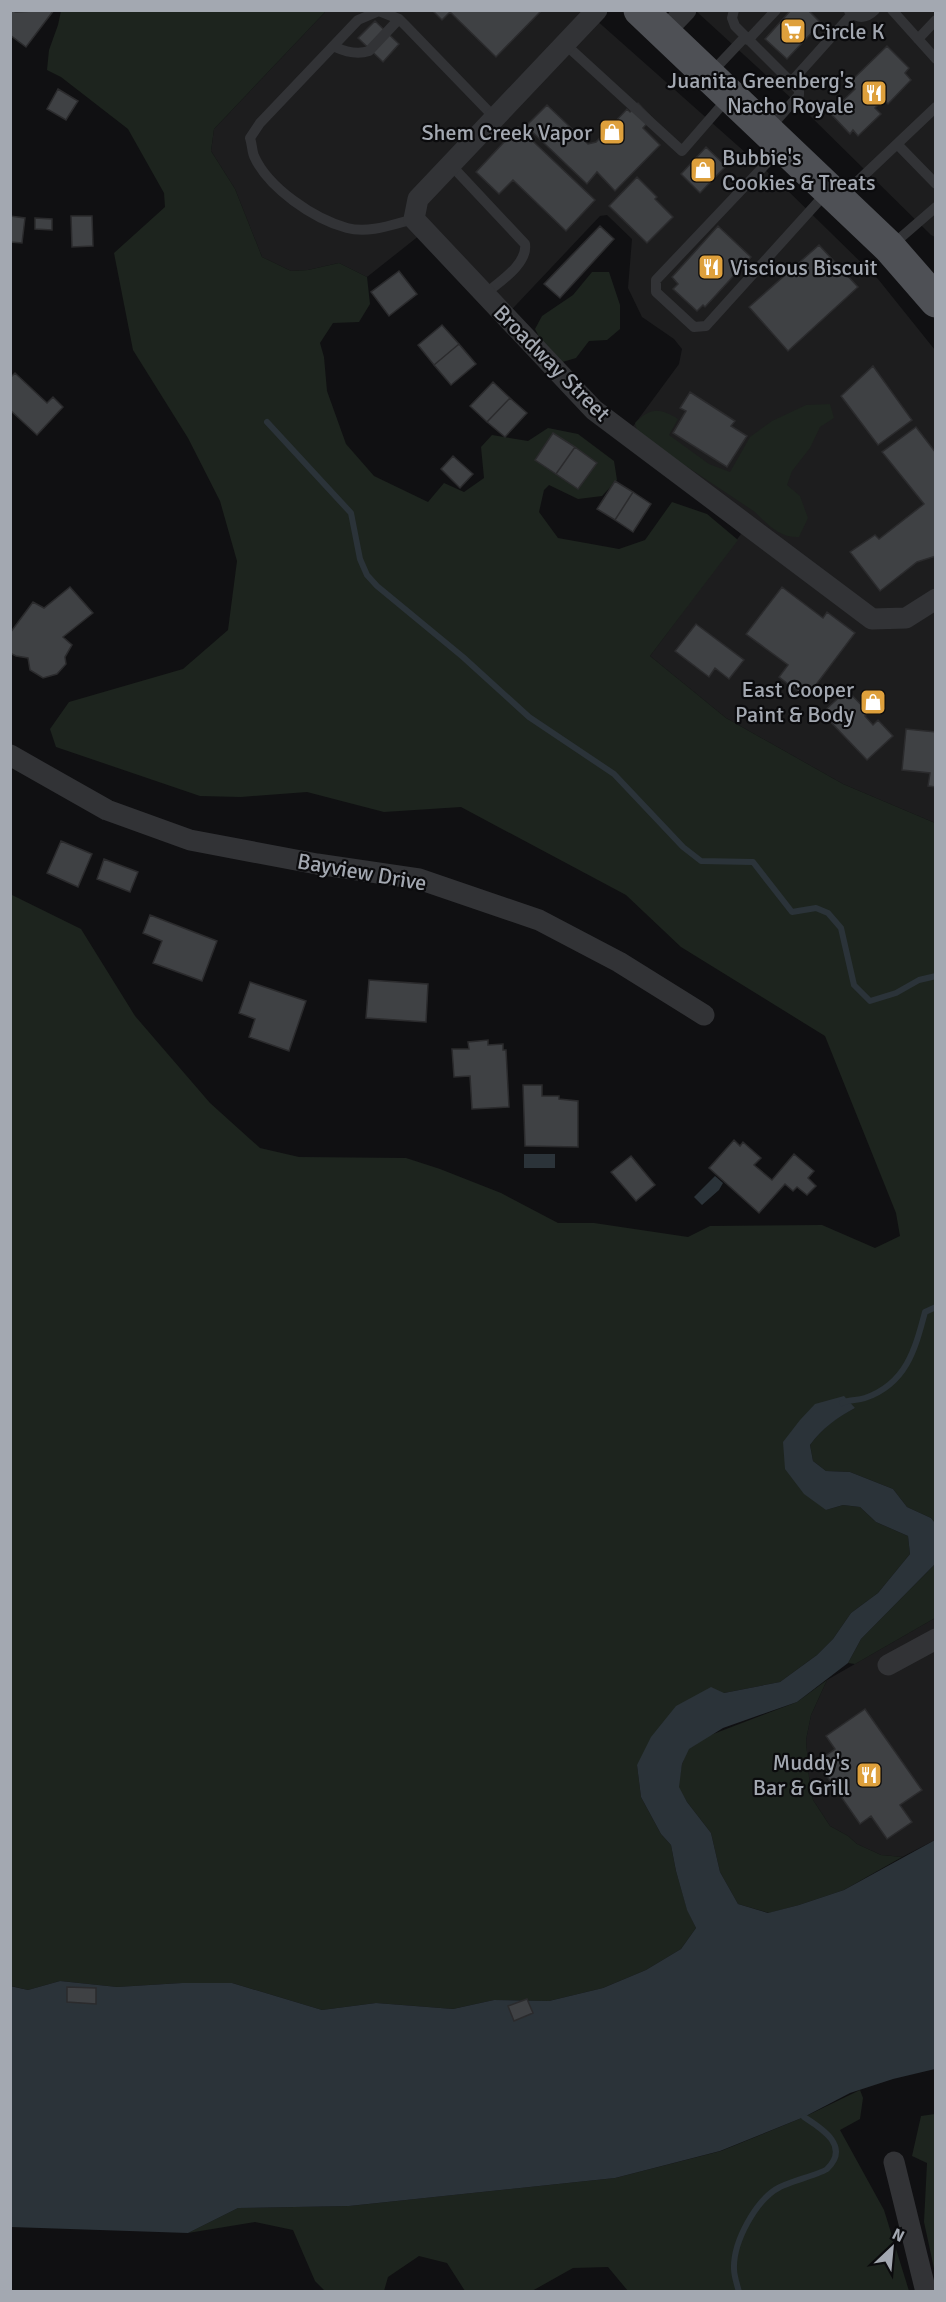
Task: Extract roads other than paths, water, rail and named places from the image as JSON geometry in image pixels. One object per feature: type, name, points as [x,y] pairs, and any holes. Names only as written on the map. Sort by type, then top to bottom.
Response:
[{"type":"main road","points":[[640,10],[675,22],[720,86],[929,287]]},
{"type":"street","points":[[414,219],[418,199],[597,10]]},
{"type":"street","name":"Broadway Street","points":[[414,219],[594,410],[872,620],[906,618],[936,599]]},
{"type":"street","name":"Bayview Drive","points":[[10,755],[107,810],[190,840],[317,864],[419,879],[539,920],[619,962],[704,1015]]},
{"type":"street","points":[[888,1665],[936,1639]]},
{"type":"street","points":[[894,2162],[927,2292]]},
{"type":"lane","points":[[734,10],[732,18],[735,26],[792,81],[799,90],[799,95],[775,138],[656,280],[656,292],[694,327],[706,326],[834,195],[897,144],[936,107]]},
{"type":"lane","points":[[566,45],[682,151],[746,38],[776,10]]},
{"type":"lane","points":[[792,81],[851,12],[859,17],[866,17],[875,10]]},
{"type":"lane","points":[[892,10],[936,59]]},
{"type":"lane","points":[[414,219],[379,228],[348,228],[321,217],[302,206],[275,185],[254,156],[250,138],[260,123],[335,47],[358,20],[379,11],[399,20],[495,118]]},
{"type":"lane","points":[[335,47],[348,52],[369,51],[399,20]]},
{"type":"lane","points":[[918,39],[936,20]]},
{"type":"lane","points":[[897,144],[936,184]]},
{"type":"lane","points":[[450,164],[525,244],[526,252],[522,261],[485,294]]},
{"type":"lane","points":[[890,247],[936,207]]},
{"type":"waterway","points":[[267,422],[351,513],[360,559],[367,575],[377,586],[463,657],[529,717],[614,774],[683,847],[701,861],[753,862],[792,912],[816,908],[828,913],[841,928],[854,985],[870,1001],[896,993],[919,980],[936,976]]},
{"type":"waterway","points":[[842,1403],[879,1392],[899,1375],[907,1364],[917,1340],[925,1312],[936,1307]]},
{"type":"waterway","points":[[739,2292],[734,2272],[737,2246],[755,2211],[771,2193],[780,2187],[824,2171],[834,2161],[835,2145],[831,2138],[804,2117]]},
{"type":"place","name":"Circle K","points":[[793,31]]},
{"type":"place","name":"Juanita Greenberg's Nacho Royale","points":[[874,93]]},
{"type":"place","name":"Shem Creek Vapor","points":[[612,132]]},
{"type":"place","name":"Bubbie's Cookies & Treats","points":[[703,170]]},
{"type":"place","name":"Viscious Biscuit","points":[[711,267]]},
{"type":"place","name":"East Cooper Paint & Body","points":[[873,702]]},
{"type":"place","name":"Muddy's Bar & Grill","points":[[869,1775]]}]
